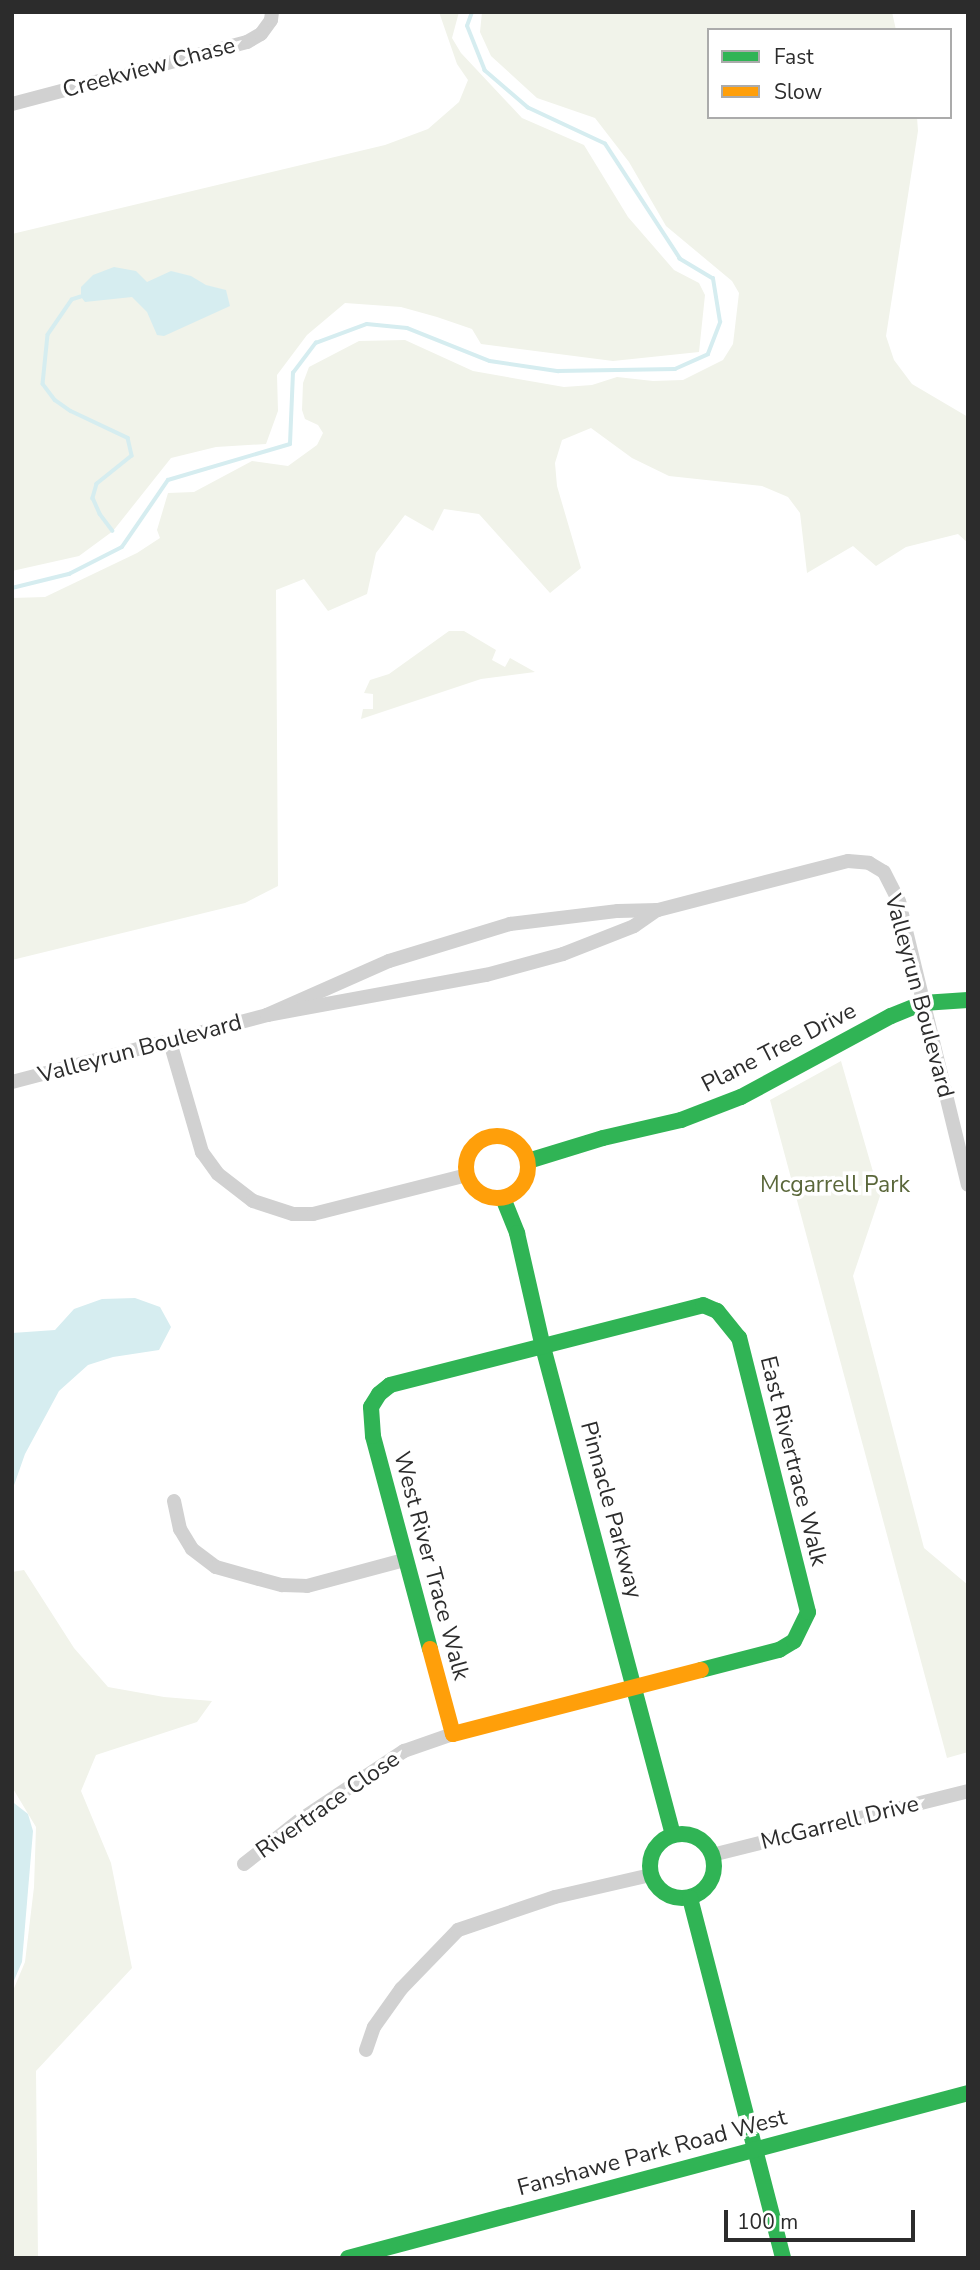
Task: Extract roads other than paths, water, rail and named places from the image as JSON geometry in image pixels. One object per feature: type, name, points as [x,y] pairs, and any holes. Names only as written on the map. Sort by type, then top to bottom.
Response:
[{"type":"street","name":"Creekview Chase","points":[[12,104],[247,42],[261,34],[271,20],[272,12]]},
{"type":"street","name":"Valleyrun Boulevard","points":[[267,1015],[389,961],[510,924],[658,909],[848,861],[869,863],[884,872],[899,902],[968,1185]]},
{"type":"street","name":"Valleyrun Boulevard","points":[[12,1082],[267,1015],[486,975],[563,954],[634,926],[658,909]]},
{"type":"street","name":"Plane Tree Drive","points":[[528,1161],[603,1138],[681,1119],[741,1097],[891,1016],[923,1003],[968,1000]]},
{"type":"street","points":[[170,1042],[202,1152],[218,1174],[253,1201],[274,1209],[313,1214],[467,1175]]},
{"type":"street","points":[[490,1136],[510,1138],[518,1144],[528,1161],[525,1180],[520,1188],[503,1198],[493,1198],[477,1191],[467,1175],[468,1155],[481,1140],[490,1136]]},
{"type":"street","name":"Pinnacle Parkway","points":[[503,1198],[517,1233],[543,1347],[636,1686],[673,1835]]},
{"type":"street","name":"East Rivertrace Walk","points":[[543,1347],[703,1305],[717,1311],[739,1338],[808,1612],[794,1641],[779,1650],[636,1686]]},
{"type":"street","name":"West River Trace Walk","points":[[453,1734],[404,1560],[370,1421],[371,1407],[379,1394],[390,1385],[543,1347]]},
{"type":"street","points":[[174,1501],[180,1529],[192,1549],[216,1567],[282,1585],[307,1586],[404,1560]]},
{"type":"street","points":[[453,1734],[636,1686]]},
{"type":"street","name":"Rivertrace Close","points":[[244,1864],[300,1820],[404,1751],[453,1734]]},
{"type":"street","name":"McGarrell Drive","points":[[712,1855],[968,1791]]},
{"type":"street","points":[[673,1835],[695,1836],[705,1843],[712,1855],[714,1873],[710,1883],[690,1898],[664,1894],[650,1875],[650,1859],[654,1849],[673,1835]]},
{"type":"street","points":[[366,2050],[374,2027],[401,1989],[458,1930],[508,1911],[650,1875]]},
{"type":"street","points":[[690,1898],[783,2258]]},
{"type":"street","name":"Fanshawe Park Road West","points":[[348,2258],[968,2093]]},
{"type":"water","points":[[114,267],[136,271],[147,282],[171,271],[191,276],[206,285],[226,290],[230,306],[164,336],[157,335],[147,312],[132,297],[85,302],[81,297],[81,287],[93,275]]},
{"type":"water","points":[[135,1298],[160,1307],[171,1327],[159,1350],[113,1357],[88,1365],[59,1391],[25,1454],[12,1491],[12,1333],[55,1330],[74,1309],[102,1299]]},
{"type":"water","points":[[14,1803],[28,1814],[33,1831],[22,1962],[12,1985]]},
{"type":"waterway","points":[[12,588],[69,574],[122,547],[168,480],[290,444],[293,373],[316,343],[367,324],[407,328],[490,361],[558,371],[675,369],[708,354],[720,322],[713,279],[680,259],[605,144],[528,108],[485,71],[467,26],[472,12]]},
{"type":"waterway","points":[[81,297],[72,300],[48,335],[43,384],[55,400],[71,411],[128,438],[132,456],[97,484],[93,498],[100,514],[113,531]]},
{"type":"park label","name":"Mcgarrell Park","points":[[835,1185]]}]
